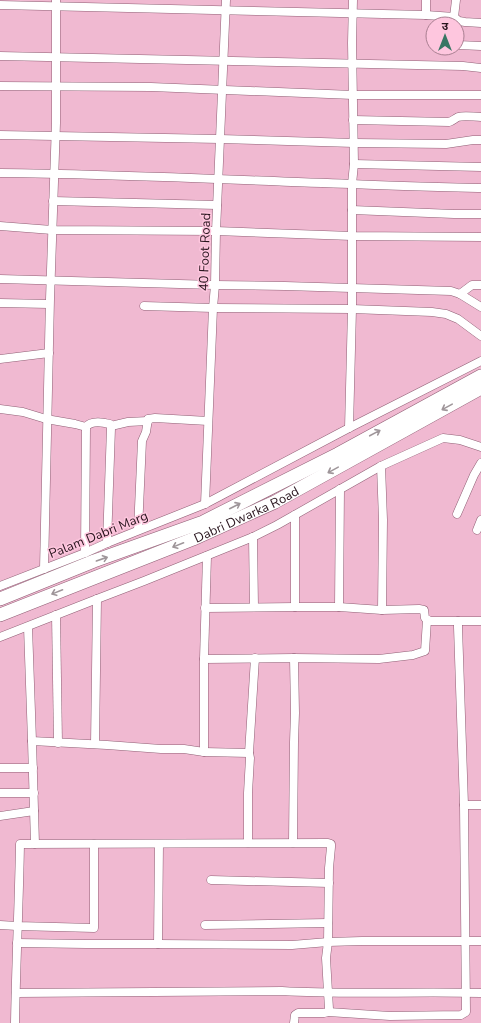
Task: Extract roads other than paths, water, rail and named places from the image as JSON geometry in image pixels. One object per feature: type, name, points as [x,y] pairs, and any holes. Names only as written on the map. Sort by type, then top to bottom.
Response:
[{"type":"main road","name":"Dabri Dwarka Road","points":[[0,599],[94,561],[204,522],[338,454],[481,376]]},
{"type":"main road","name":"Dabri Dwarka Road","points":[[0,615],[193,539],[274,502],[481,388]]},
{"type":"street","name":"40 Foot Road","points":[[205,504],[226,0]]},
{"type":"street","points":[[350,428],[352,184],[354,164],[353,0]]},
{"type":"street","points":[[426,0],[426,15]]},
{"type":"street","points":[[454,16],[456,0]]},
{"type":"street","points":[[44,569],[46,419],[55,136],[56,3]]},
{"type":"street","points":[[0,5],[56,3],[226,11],[440,16]]},
{"type":"street","points":[[465,22],[481,23]]},
{"type":"street","points":[[465,45],[481,46]]},
{"type":"street","points":[[0,56],[463,66],[481,68]]},
{"type":"street","points":[[0,86],[151,87],[353,95],[481,95]]},
{"type":"street","points":[[353,120],[449,122],[465,116],[481,117]]},
{"type":"street","points":[[0,134],[354,143],[446,144],[481,140]]},
{"type":"street","points":[[354,164],[481,167]]},
{"type":"street","points":[[0,173],[54,173],[481,188]]},
{"type":"street","points":[[53,201],[217,205]]},
{"type":"street","points":[[352,210],[481,214]]},
{"type":"street","points":[[0,226],[52,230],[216,231],[352,236],[481,237]]},
{"type":"street","points":[[0,279],[452,291],[460,294],[481,307]]},
{"type":"street","points":[[460,294],[472,285],[481,285]]},
{"type":"street","points":[[0,303],[49,304]]},
{"type":"street","points":[[144,306],[432,312],[446,314],[458,319],[481,336]]},
{"type":"street","points":[[0,358],[49,352]]},
{"type":"street","name":"Palam Dabri Marg","points":[[0,586],[205,504],[481,361]]},
{"type":"street","points":[[0,409],[23,412],[46,419],[86,427]]},
{"type":"street","points":[[85,553],[86,427],[89,423],[105,423],[111,426],[128,422],[148,421],[150,418],[208,421]]},
{"type":"street","points":[[138,530],[142,441],[146,432],[148,421]]},
{"type":"street","points":[[107,543],[111,426]]},
{"type":"street","points":[[0,637],[253,537],[381,466],[443,438],[460,440],[481,447]]},
{"type":"street","points":[[456,514],[481,463]]},
{"type":"street","points":[[381,466],[383,520],[382,610]]},
{"type":"street","points":[[339,608],[340,489]]},
{"type":"street","points":[[295,515],[295,607]]},
{"type":"street","points":[[477,530],[481,520]]},
{"type":"street","points":[[253,537],[254,607]]},
{"type":"street","points":[[204,752],[204,659],[207,556]]},
{"type":"street","points":[[95,744],[98,599]]},
{"type":"street","points":[[204,659],[379,659],[420,653],[425,651],[427,620],[424,610],[422,609],[382,610],[295,607],[205,608]]},
{"type":"street","points":[[56,615],[58,743]]},
{"type":"street","points":[[427,620],[481,622]]},
{"type":"street","points":[[294,1023],[295,1015],[298,1013],[328,1012],[384,1019],[461,1015],[466,1012],[464,805],[458,621]]},
{"type":"street","points":[[28,627],[35,844]]},
{"type":"street","points":[[248,843],[249,753],[255,658]]},
{"type":"street","points":[[293,843],[295,713],[294,658]]},
{"type":"street","points":[[32,741],[161,749],[184,749],[204,752],[249,753]]},
{"type":"street","points":[[0,768],[33,768]]},
{"type":"street","points":[[0,792],[34,793]]},
{"type":"street","points":[[464,805],[481,805]]},
{"type":"street","points":[[0,816],[34,811]]},
{"type":"street","points":[[16,1023],[20,844],[330,844],[332,847],[329,868],[328,942],[326,958],[328,1012]]},
{"type":"street","points":[[0,925],[94,928],[94,844]]},
{"type":"street","points":[[158,944],[159,844]]},
{"type":"street","points":[[210,880],[329,883]]},
{"type":"street","points":[[205,925],[328,923]]},
{"type":"street","points":[[17,943],[292,945],[328,942],[481,941]]},
{"type":"street","points":[[16,993],[275,991],[386,994],[481,993]]}]
